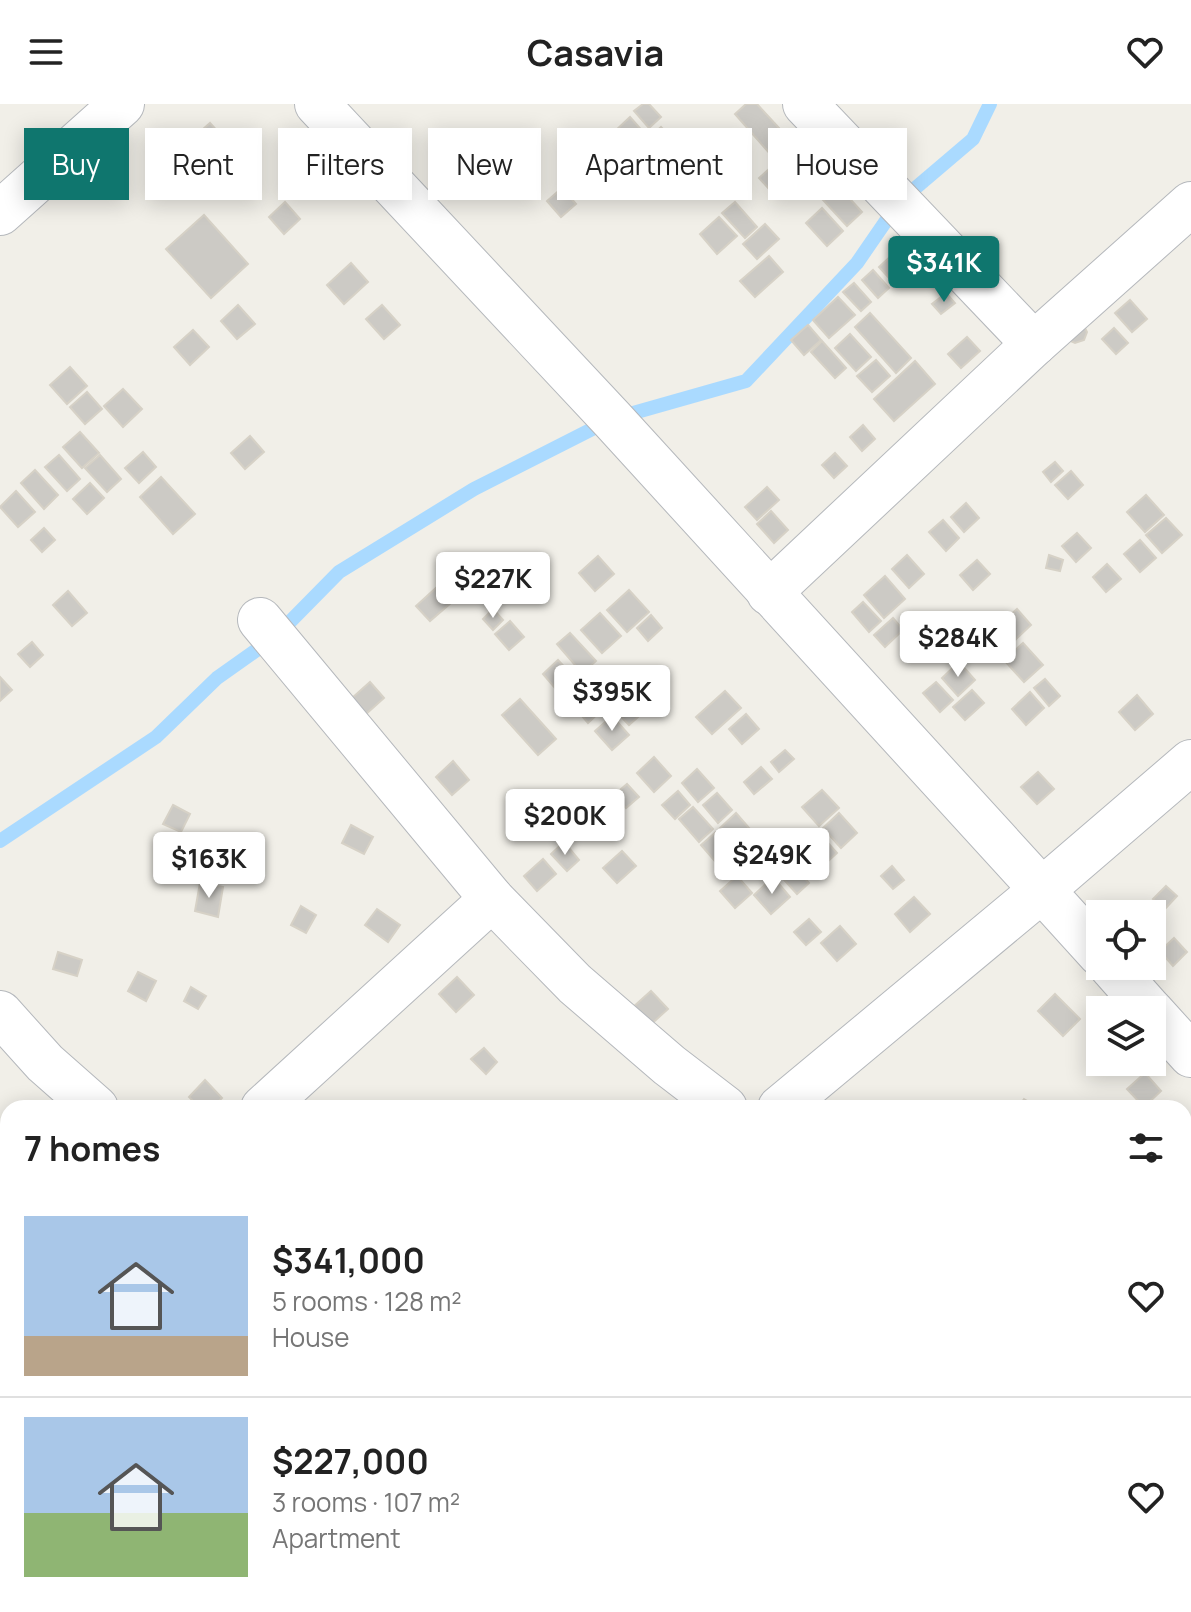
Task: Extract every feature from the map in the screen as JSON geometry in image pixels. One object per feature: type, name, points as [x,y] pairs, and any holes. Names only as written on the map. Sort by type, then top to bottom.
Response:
[{"type":"street","points":[[0,213],[122,104]]},
{"type":"street","points":[[317,104],[612,419],[1086,939]]},
{"type":"street","points":[[805,104],[1034,344]]},
{"type":"street","points":[[769,593],[1034,344],[1191,204]]},
{"type":"street","points":[[260,620],[492,899],[575,984],[715,1100]]},
{"type":"street","points":[[790,1100],[1191,762]]},
{"type":"street","points":[[272,1100],[492,899]]},
{"type":"street","points":[[1123,980],[1138,996]]},
{"type":"street","points":[[0,1013],[45,1063],[87,1100]]},
{"type":"street","points":[[1166,1028],[1191,1055]]},
{"type":"building","points":[[643,104],[649,104],[661,117],[649,128],[634,111]]},
{"type":"building","points":[[746,104],[757,104],[779,128],[768,128],[768,151],[752,133],[752,128],[747,128],[735,114]]},
{"type":"building","points":[[630,117],[640,128],[618,128]]},
{"type":"building","points":[[768,170],[768,188],[759,178]]},
{"type":"building","points":[[557,192],[557,200],[572,200],[576,204],[561,217],[547,201]]},
{"type":"building","points":[[823,200],[851,200],[862,212],[847,226]]},
{"type":"building","points":[[285,202],[300,219],[284,234],[269,217]]},
{"type":"building","points":[[735,202],[757,227],[745,238],[722,213]]},
{"type":"building","points":[[822,208],[843,231],[827,246],[806,223]]},
{"type":"building","points":[[204,215],[248,264],[211,298],[166,249]]},
{"type":"building","points":[[719,217],[737,236],[717,254],[700,234]]},
{"type":"building","points":[[765,224],[779,239],[757,259],[743,244]]},
{"type":"building","points":[[893,254],[904,266],[890,279],[879,267]]},
{"type":"building","points":[[769,256],[783,272],[755,297],[740,281]]},
{"type":"building","points":[[351,263],[368,282],[344,304],[327,285]]},
{"type":"building","points":[[873,270],[889,288],[878,298],[862,280]]},
{"type":"building","points":[[854,283],[871,302],[861,311],[843,292]]},
{"type":"building","points":[[946,293],[955,303],[941,314],[932,304]]},
{"type":"building","points":[[838,297],[855,315],[829,338],[813,320]]},
{"type":"building","points":[[1130,300],[1147,319],[1132,332],[1115,313]]},
{"type":"building","points":[[238,305],[255,324],[237,339],[221,321]]},
{"type":"building","points":[[382,305],[400,325],[384,339],[366,319]]},
{"type":"building","points":[[870,313],[911,358],[896,373],[855,327]]},
{"type":"building","points":[[1083,324],[1087,332],[1084,340],[1075,343],[1068,340]]},
{"type":"building","points":[[808,325],[821,340],[804,355],[791,340]]},
{"type":"building","points":[[1114,328],[1128,343],[1116,354],[1102,339]]},
{"type":"building","points":[[193,330],[209,347],[190,365],[174,347]]},
{"type":"building","points":[[850,334],[871,357],[856,371],[835,348]]},
{"type":"building","points":[[967,337],[980,351],[961,368],[948,354]]},
{"type":"building","points":[[822,341],[846,368],[835,378],[811,352]]},
{"type":"building","points":[[876,360],[890,376],[872,392],[857,376]]},
{"type":"building","points":[[915,361],[935,384],[894,421],[874,399]]},
{"type":"building","points":[[70,367],[87,386],[67,404],[50,385]]},
{"type":"building","points":[[123,389],[142,409],[123,427],[104,406]]},
{"type":"building","points":[[87,392],[102,409],[85,424],[70,407]]},
{"type":"building","points":[[863,425],[875,439],[862,451],[850,437]]},
{"type":"building","points":[[80,432],[99,453],[82,468],[63,447]]},
{"type":"building","points":[[250,436],[264,452],[245,469],[231,453]]},
{"type":"building","points":[[143,452],[156,467],[139,483],[125,468]]},
{"type":"building","points":[[835,453],[847,466],[834,478],[822,465]]},
{"type":"building","points":[[59,455],[80,479],[67,491],[45,467]]},
{"type":"building","points":[[100,455],[121,479],[107,492],[85,468]]},
{"type":"building","points":[[1055,462],[1063,471],[1051,482],[1043,472]]},
{"type":"building","points":[[35,470],[58,495],[44,509],[21,483]]},
{"type":"building","points":[[1071,471],[1083,485],[1068,499],[1055,485]]},
{"type":"building","points":[[161,477],[195,514],[173,534],[140,497]]},
{"type":"building","points":[[90,483],[104,498],[87,514],[73,499]]},
{"type":"building","points":[[767,487],[779,500],[757,520],[745,507]]},
{"type":"building","points":[[16,491],[35,512],[18,527],[0,507]]},
{"type":"building","points":[[1146,495],[1164,515],[1145,532],[1127,512]]},
{"type":"building","points":[[966,503],[979,518],[964,532],[951,517]]},
{"type":"building","points":[[771,511],[788,530],[774,543],[757,524]]},
{"type":"building","points":[[1166,518],[1182,535],[1162,553],[1146,535]]},
{"type":"building","points":[[943,520],[959,538],[946,551],[929,532]]},
{"type":"building","points":[[44,528],[55,540],[42,552],[31,540]]},
{"type":"building","points":[[1077,533],[1091,548],[1076,562],[1062,546]]},
{"type":"building","points":[[1140,540],[1156,558],[1140,572],[1124,554]]},
{"type":"building","points":[[907,555],[924,574],[909,588],[892,569]]},
{"type":"building","points":[[1049,555],[1063,560],[1060,571],[1046,568]]},
{"type":"building","points":[[598,556],[614,574],[595,591],[579,573]]},
{"type":"building","points":[[977,560],[990,574],[973,590],[960,575]]},
{"type":"building","points":[[1107,564],[1121,579],[1106,592],[1093,577]]},
{"type":"building","points":[[885,576],[905,599],[884,618],[864,595]]},
{"type":"building","points":[[437,587],[451,603],[430,621],[416,606]]},
{"type":"building","points":[[629,590],[649,612],[627,632],[607,610]]},
{"type":"building","points":[[68,591],[87,613],[72,626],[53,605]]},
{"type":"building","points":[[863,602],[881,621],[869,632],[852,612]]},
{"type":"building","points":[[493,609],[503,620],[493,630],[483,619]]},
{"type":"building","points":[[1017,609],[1031,625],[1013,642],[999,625]]},
{"type":"building","points":[[600,613],[621,636],[602,653],[581,630]]},
{"type":"building","points":[[651,615],[662,628],[648,641],[637,628]]},
{"type":"building","points":[[893,618],[903,630],[885,647],[874,635]]},
{"type":"building","points":[[510,621],[524,637],[509,650],[495,634]]},
{"type":"building","points":[[570,633],[596,661],[582,673],[557,644]]},
{"type":"building","points":[[32,642],[43,655],[30,667],[18,654]]},
{"type":"building","points":[[1023,643],[1043,665],[1024,682],[1004,660]]},
{"type":"building","points":[[558,660],[578,682],[562,696],[543,674]]},
{"type":"building","points":[[959,662],[975,680],[958,696],[942,678]]},
{"type":"building","points":[[0,677],[12,690],[0,701]]},
{"type":"building","points":[[1045,679],[1060,696],[1049,706],[1034,688]]},
{"type":"building","points":[[370,682],[384,698],[366,714],[352,698]]},
{"type":"building","points":[[936,682],[953,700],[940,712],[923,693]]},
{"type":"building","points":[[587,689],[604,708],[588,723],[571,703]]},
{"type":"building","points":[[972,690],[984,703],[965,720],[953,707]]},
{"type":"building","points":[[631,691],[647,709],[629,725],[613,708]]},
{"type":"building","points":[[725,691],[741,708],[712,734],[696,717]]},
{"type":"building","points":[[1030,692],[1044,708],[1026,725],[1012,709]]},
{"type":"building","points":[[1137,695],[1153,714],[1135,730],[1119,712]]},
{"type":"building","points":[[520,699],[556,739],[538,755],[502,715]]},
{"type":"building","points":[[746,714],[759,729],[742,744],[729,729]]},
{"type":"building","points":[[612,716],[629,735],[612,750],[595,731]]},
{"type":"building","points":[[785,750],[794,759],[779,772],[771,762]]},
{"type":"building","points":[[654,757],[671,776],[654,792],[637,773]]},
{"type":"building","points":[[453,761],[469,780],[452,795],[436,777]]},
{"type":"building","points":[[761,767],[772,779],[754,794],[744,782]]},
{"type":"building","points":[[697,769],[714,788],[698,802],[682,783]]},
{"type":"building","points":[[1038,772],[1054,789],[1037,804],[1021,787]]},
{"type":"building","points":[[627,784],[639,797],[626,808],[614,795]]},
{"type":"building","points":[[822,790],[839,808],[819,826],[802,807]]},
{"type":"building","points":[[678,791],[690,805],[675,819],[662,805]]},
{"type":"building","points":[[717,793],[732,810],[718,823],[703,805]]},
{"type":"building","points":[[173,805],[190,814],[181,832],[163,824]]},
{"type":"building","points":[[693,807],[713,829],[699,842],[679,819]]},
{"type":"building","points":[[736,813],[749,828],[733,842],[720,828]]},
{"type":"building","points":[[839,813],[857,833],[841,848],[823,828]]},
{"type":"building","points":[[351,825],[373,837],[364,854],[342,843]]},
{"type":"building","points":[[716,832],[736,854],[721,868],[701,845]]},
{"type":"building","points":[[818,832],[837,853],[815,873],[796,852]]},
{"type":"building","points":[[564,842],[579,860],[567,871],[551,854]]},
{"type":"building","points":[[622,851],[636,866],[617,883],[603,868]]},
{"type":"building","points":[[543,859],[556,874],[537,891],[524,876]]},
{"type":"building","points":[[789,860],[809,883],[797,894],[777,872]]},
{"type":"building","points":[[892,866],[904,880],[893,889],[881,876]]},
{"type":"building","points":[[737,876],[752,893],[735,908],[720,891]]},
{"type":"building","points":[[773,877],[790,897],[771,914],[754,895]]},
{"type":"building","points":[[200,883],[223,887],[218,917],[195,911]]},
{"type":"building","points":[[1166,886],[1177,896],[1166,908],[1166,900],[1153,899]]},
{"type":"building","points":[[914,897],[930,914],[910,932],[895,914]]},
{"type":"building","points":[[301,906],[316,915],[306,933],[291,925]]},
{"type":"building","points":[[377,909],[400,925],[388,942],[365,925]]},
{"type":"building","points":[[809,919],[821,932],[806,945],[794,932]]},
{"type":"building","points":[[840,926],[856,944],[837,961],[821,943]]},
{"type":"building","points":[[1174,938],[1187,952],[1173,966],[1166,958],[1166,945]]},
{"type":"building","points":[[58,952],[82,960],[77,976],[53,969]]},
{"type":"building","points":[[138,972],[156,981],[146,1001],[128,991]]},
{"type":"building","points":[[457,977],[474,995],[456,1012],[439,994]]},
{"type":"building","points":[[191,987],[206,996],[198,1009],[184,1001]]},
{"type":"building","points":[[651,991],[668,1009],[649,1026],[632,1008]]},
{"type":"building","points":[[1055,994],[1080,1019],[1063,1036],[1038,1011]]},
{"type":"building","points":[[484,1048],[497,1062],[486,1074],[471,1059]]},
{"type":"building","points":[[1142,1076],[1148,1076],[1161,1091],[1151,1100],[1137,1100],[1127,1089]]},
{"type":"building","points":[[205,1080],[222,1098],[192,1100],[189,1097]]},
{"type":"waterway","points":[[0,841],[156,737],[217,678],[275,637],[339,572],[474,489],[612,419],[746,381],[857,263],[899,202],[973,139],[990,104]]}]
